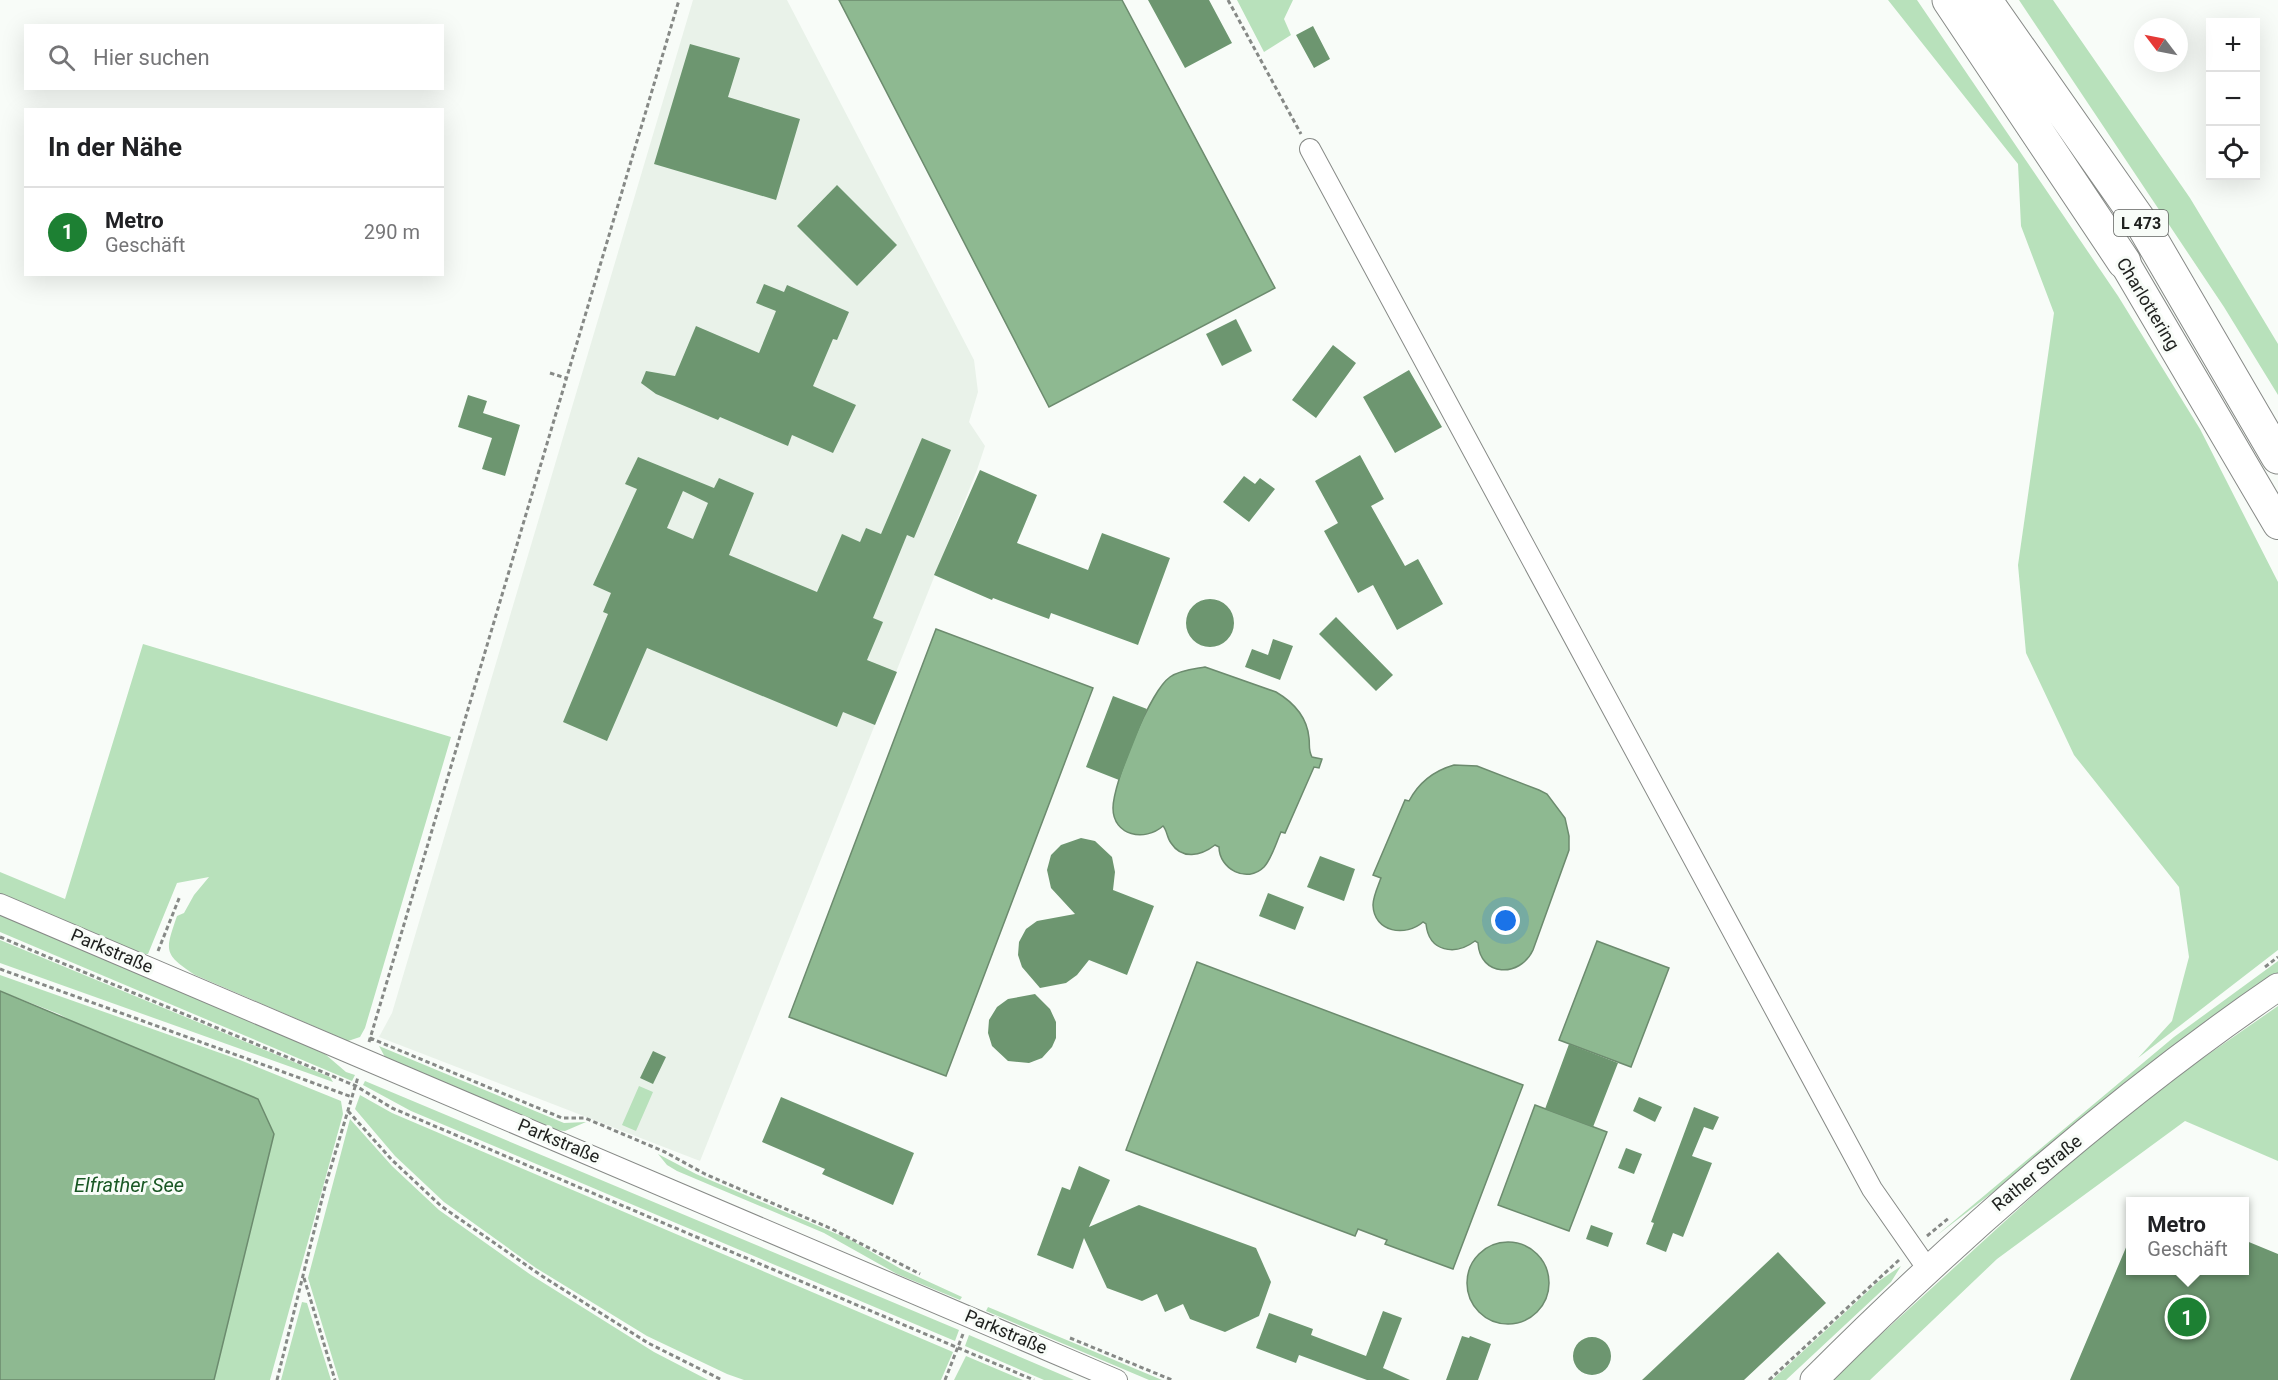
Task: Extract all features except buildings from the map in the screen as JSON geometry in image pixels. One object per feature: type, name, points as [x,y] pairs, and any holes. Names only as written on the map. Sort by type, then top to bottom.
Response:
[{"type":"highway","name":"Charlottering","points":[[1949,0],[2124,262]]},
{"type":"highway","name":"Charlottering","points":[[1985,0],[2144,227],[2278,457]]},
{"type":"main road","name":"Charlottering","points":[[2124,262],[2278,525]]},
{"type":"main road","name":"Rather Straße","points":[[1814,1380],[1990,1210],[2220,1027],[2278,987]]},
{"type":"street","points":[[1310,149],[1872,1189],[1928,1268]]},
{"type":"street","name":"Parkstraße","points":[[0,904],[1117,1380]]},
{"type":"path","points":[[679,0],[370,1038],[562,1118],[585,1118],[665,1152],[705,1174],[832,1228],[921,1274]]},
{"type":"path","points":[[1228,0],[1310,149]]},
{"type":"path","points":[[550,373],[566,378]]},
{"type":"path","points":[[152,967],[180,896]]},
{"type":"path","points":[[0,937],[356,1086],[392,1108],[1034,1380]]},
{"type":"path","points":[[0,969],[352,1097]]},
{"type":"path","points":[[277,1380],[325,1187],[356,1086]]},
{"type":"path","points":[[348,1111],[393,1160],[441,1206],[542,1276],[648,1343],[722,1380]]},
{"type":"path","points":[[303,1276],[335,1380]]},
{"type":"path","points":[[945,1380],[969,1316]]},
{"type":"path","points":[[1063,1335],[1172,1380]]},
{"type":"shaded area","points":[[693,0],[787,0],[974,360],[978,392],[969,422],[985,446],[700,1161],[379,1037],[392,1013]]},
{"type":"shaded area","points":[[1237,0],[1293,0],[1284,19],[1291,35],[1264,52]]},
{"type":"shaded area","points":[[1888,0],[1917,0],[2118,296],[2200,429],[2278,582],[2278,950],[2138,1058],[2172,1021],[2189,957],[2179,887],[2074,755],[2026,653],[2018,565],[2054,313],[2021,226],[2018,164]]},
{"type":"shaded area","points":[[2019,0],[2053,0],[2190,198],[2278,344],[2278,395],[2224,307]]},
{"type":"shaded area","points":[[143,644],[451,737],[365,1028],[360,1037],[348,1041],[195,975],[177,962],[172,956],[169,945],[177,916],[184,913],[194,895],[209,877],[177,883],[148,954],[141,954],[0,895],[0,872],[65,899]]},
{"type":"shaded area","points":[[0,912],[318,1048],[346,1072],[355,1075],[352,1081],[0,932]]},
{"type":"shaded area","points":[[0,940],[330,1077],[333,1082],[0,963]]},
{"type":"shaded area","points":[[2278,961],[2278,973],[1936,1236],[2174,1037]]},
{"type":"shaded area","points":[[0,975],[240,1060],[341,1101],[343,1114],[270,1380],[214,1380],[274,1134],[59,1014],[0,991]]},
{"type":"shaded area","points":[[2278,1006],[2278,1161],[2185,1121],[1997,1259],[1870,1380],[1831,1380],[2036,1193],[2144,1099]]},
{"type":"shaded area","points":[[379,1046],[564,1123],[586,1122],[565,1131],[555,1130],[386,1059]]},
{"type":"shaded area","points":[[365,1081],[959,1330],[955,1341],[411,1111],[363,1085]]},
{"type":"shaded area","points":[[639,1086],[653,1092],[636,1131],[622,1125]]},
{"type":"shaded area","points":[[360,1095],[392,1113],[953,1352],[941,1380],[744,1380],[647,1336],[536,1268],[444,1202],[395,1156],[355,1109]]},
{"type":"shaded area","points":[[350,1119],[392,1166],[439,1210],[531,1275],[654,1352],[708,1380],[339,1380],[308,1278]]},
{"type":"shaded area","points":[[658,1154],[696,1174],[851,1240],[901,1269],[962,1297],[960,1300],[897,1274],[824,1233],[677,1171],[667,1165]]},
{"type":"shaded area","points":[[1901,1266],[1891,1282],[1786,1380],[1772,1380],[1879,1281]]},
{"type":"shaded area","points":[[302,1302],[307,1303],[331,1380],[281,1380]]},
{"type":"shaded area","points":[[988,1307],[1162,1380],[1149,1380],[986,1311]]},
{"type":"shaded area","points":[[969,1335],[1074,1380],[1044,1380],[965,1346]]},
{"type":"shaded area","points":[[966,1356],[1023,1380],[954,1380]]},
{"type":"water","points":[[839,0],[1122,0],[1275,288],[1049,407]]},
{"type":"water","points":[[936,629],[1093,688],[946,1076],[789,1017]]},
{"type":"water","points":[[1205,667],[1276,692],[1288,700],[1302,716],[1308,730],[1312,757],[1322,759],[1319,768],[1314,767],[1285,833],[1281,832],[1267,863],[1257,872],[1250,874],[1235,872],[1224,862],[1219,847],[1215,845],[1198,854],[1186,854],[1175,848],[1163,826],[1148,834],[1131,834],[1118,825],[1114,817],[1113,808],[1119,779],[1134,738],[1153,700],[1170,677],[1183,671]]},
{"type":"water","points":[[1454,765],[1477,766],[1539,790],[1547,794],[1565,818],[1569,850],[1533,950],[1519,966],[1510,969],[1493,968],[1480,954],[1478,943],[1475,941],[1459,949],[1444,949],[1432,941],[1426,924],[1423,922],[1408,930],[1392,930],[1379,922],[1375,914],[1373,902],[1381,878],[1373,875],[1405,800],[1409,801],[1427,778]]},
{"type":"water","points":[[1597,941],[1669,968],[1631,1067],[1559,1040]]},
{"type":"water","points":[[1197,962],[1523,1085],[1453,1269],[1385,1244],[1387,1240],[1358,1229],[1355,1236],[1126,1150]]},
{"type":"water","name":"Elfrather See","points":[[0,991],[258,1099],[274,1134],[214,1380],[0,1380]]},
{"type":"water","points":[[1535,1105],[1607,1132],[1569,1231],[1498,1205]]},
{"type":"water","points":[[1508,1242],[1524,1245],[1537,1254],[1546,1267],[1549,1283],[1546,1299],[1537,1312],[1524,1321],[1508,1324],[1492,1321],[1479,1312],[1470,1299],[1467,1283],[1470,1267],[1479,1254],[1492,1245]]},
{"type":"place","name":"Metro","points":[[2187,1317]]}]
